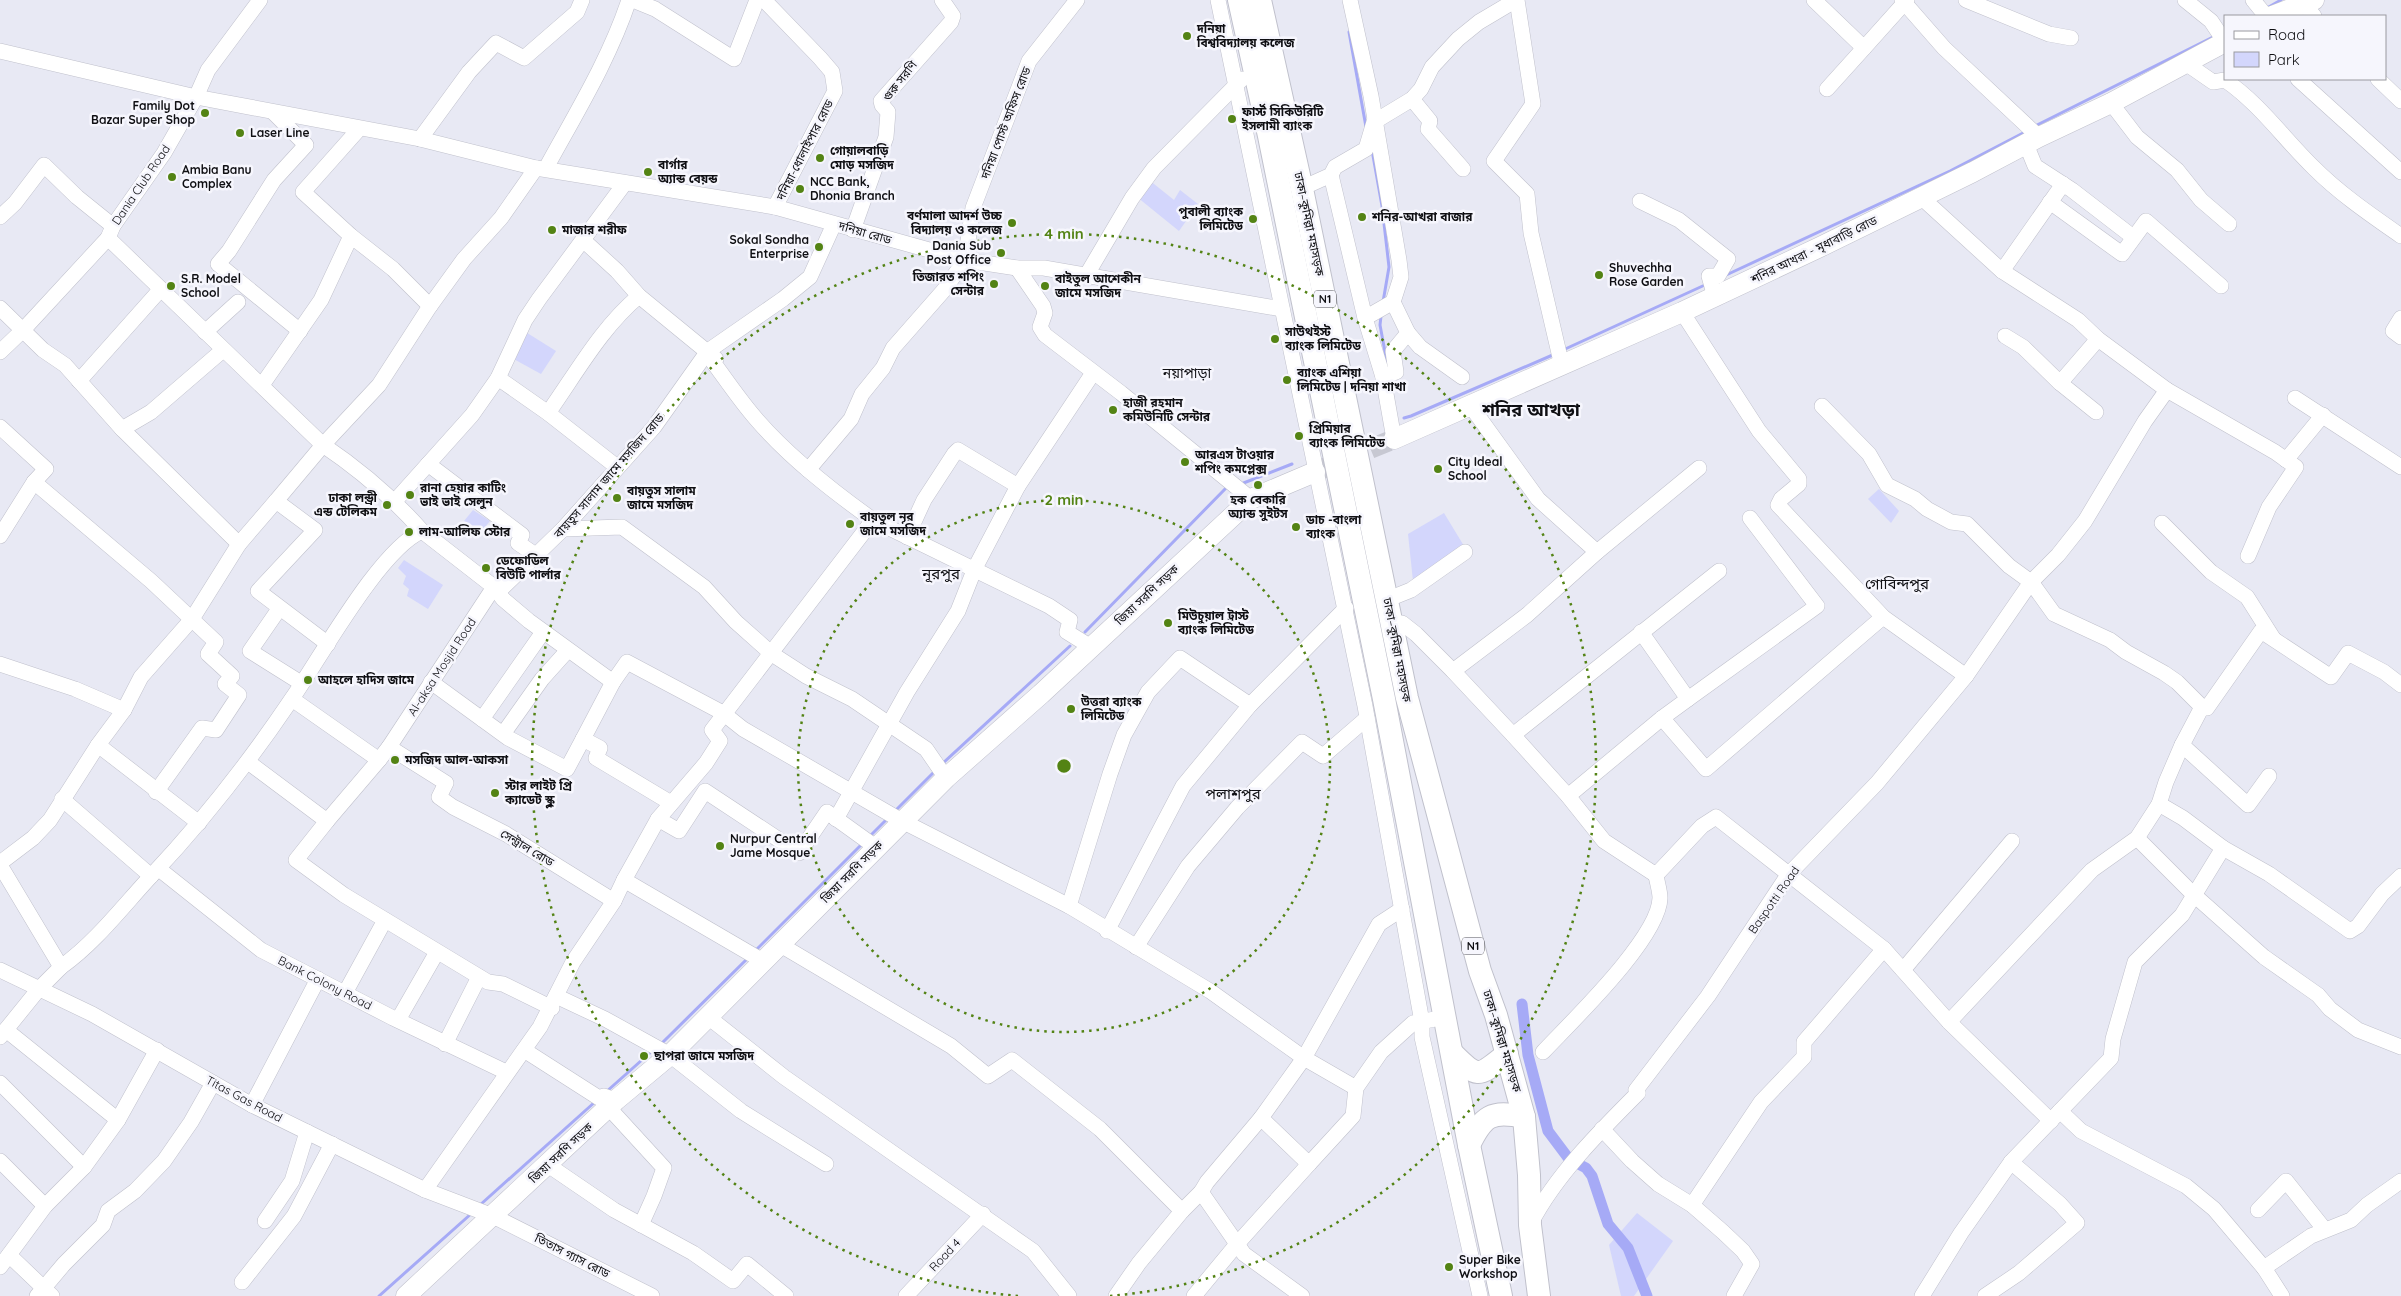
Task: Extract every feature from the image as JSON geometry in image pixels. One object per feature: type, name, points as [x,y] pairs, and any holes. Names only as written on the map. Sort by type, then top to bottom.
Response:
[{"type":"highway","name":"ঢাকা–কুমিল্লা মহাসড়ক","points":[[1239,0],[1237,38],[1254,69],[1384,699],[1446,1017],[1496,1291]]},
{"type":"highway","name":"ঢাকা–কুমিল্লা মহাসড়ক","points":[[1260,0],[1302,189],[1406,698],[1480,971],[1507,1054],[1524,1117],[1529,1175],[1530,1225],[1539,1296]]},
{"type":"highway","points":[[1271,0],[1321,180],[1402,623],[1419,751]]},
{"type":"highway","points":[[1453,1054],[1470,1071],[1478,1073],[1507,1054]]},
{"type":"highway","points":[[1469,1145],[1481,1122],[1494,1114],[1506,1113],[1524,1117]]},
{"type":"main road","points":[[2276,15],[2310,7]]},
{"type":"main road","name":"শনির আখরা - মৃধাবাড়ি রোড","points":[[1394,439],[1561,362],[1682,312],[1715,294],[1922,198],[2032,140],[2111,103],[2187,64],[2224,43]]},
{"type":"main road","name":"জিয়া সরণি সড়ক","points":[[406,1296],[481,1212],[548,1165],[613,1104],[670,1055],[946,778],[1250,500],[1315,472]]},
{"type":"street","name":"Dania Club Road","points":[[0,352],[23,330],[111,232],[164,153],[196,97],[208,70],[260,0]]},
{"type":"street","points":[[420,139],[469,72],[496,43],[524,58],[577,12],[582,0]]},
{"type":"street","points":[[61,967],[0,864],[33,838],[50,820],[98,745],[124,710],[141,677],[192,619],[239,544],[323,445],[379,384],[430,306],[464,259],[501,218],[541,168],[604,61],[629,0]]},
{"type":"street","points":[[633,0],[655,9],[734,59],[757,0]]},
{"type":"street","name":"দনিয়া-ধোলাইপার রোড","points":[[764,0],[832,72],[835,91],[775,207]]},
{"type":"street","name":"গুরু সরণি","points":[[853,230],[886,137],[888,112],[882,105],[881,100],[951,22],[953,16],[942,0]]},
{"type":"street","name":"দনিয়া পোস্ট অফিস রোড","points":[[965,260],[973,208],[1029,61],[1077,0]]},
{"type":"street","points":[[1218,0],[1237,38],[1236,84],[1315,472],[1346,608],[1402,909],[1422,1022],[1422,1037],[1480,1296]]},
{"type":"street","points":[[1350,0],[1366,71],[1371,135],[1399,260],[1400,277],[1393,302],[1408,332],[1420,347],[1462,377]]},
{"type":"street","points":[[1394,439],[1383,377],[1321,180],[1421,89],[1432,67],[1452,44],[1479,22],[1516,0],[1533,104],[1494,161],[1527,194],[1531,233],[1561,362]]},
{"type":"street","points":[[1814,0],[1864,48]]},
{"type":"street","points":[[1966,0],[2049,34],[2071,38]]},
{"type":"street","points":[[2185,0],[2211,21],[2224,40]]},
{"type":"street","points":[[2253,0],[2265,15]]},
{"type":"street","points":[[1827,90],[1905,1],[1944,48],[2004,106],[2019,116],[2032,140],[2035,166],[2063,184],[2133,237]]},
{"type":"street","name":"দনিয়া রোড","points":[[0,52],[274,114],[420,139],[541,168],[775,207],[965,260],[1017,268],[1044,268],[1282,309]]},
{"type":"street","points":[[2187,64],[2212,82],[2225,80],[2239,89],[2313,167],[2340,192],[2401,236]]},
{"type":"street","points":[[1086,276],[1132,198],[1154,168],[1236,84],[1254,69]]},
{"type":"street","points":[[2299,80],[2401,172]]},
{"type":"street","points":[[2379,80],[2401,101]]},
{"type":"street","points":[[1412,98],[1430,121],[1428,129],[1463,168]]},
{"type":"street","points":[[2111,103],[2137,137],[2176,170],[2201,200],[2229,224]]},
{"type":"street","points":[[274,114],[306,144],[274,180],[229,251],[218,264],[300,331]]},
{"type":"street","points":[[359,129],[303,192],[351,236],[393,269],[430,306]]},
{"type":"street","points":[[0,217],[15,203],[44,165],[111,232],[160,290],[323,445],[361,471],[395,501],[422,531],[496,590],[503,599],[543,632],[613,682]]},
{"type":"street","points":[[395,501],[472,415],[498,378],[525,320],[625,183]]},
{"type":"street","points":[[2002,271],[2063,184]]},
{"type":"street","points":[[1922,198],[2002,271],[2078,320],[2098,339],[2168,390],[2296,467],[2269,506],[2248,556]]},
{"type":"street","points":[[1640,201],[1679,220],[1728,260],[1718,276],[1710,276],[1715,294]]},
{"type":"street","points":[[2050,202],[2122,254],[2146,221],[2221,286]]},
{"type":"street","name":"বায়তুস সালাম জামে মসজিদ রোড","points":[[496,590],[537,556],[654,427],[708,351],[810,277],[834,224]]},
{"type":"street","points":[[262,385],[321,300],[351,236]]},
{"type":"street","points":[[583,240],[617,271],[639,296],[716,359],[713,362],[755,419],[834,492],[873,520],[975,568],[1068,618],[1070,622],[1067,632],[1091,647]]},
{"type":"street","points":[[808,470],[851,419],[862,394],[883,368],[893,348],[944,290],[965,260]]},
{"type":"street","points":[[1017,268],[1043,306],[1045,313],[1040,327],[1042,332],[1250,500]]},
{"type":"street","points":[[79,381],[160,290]]},
{"type":"street","points":[[548,412],[604,331],[620,312],[639,296]]},
{"type":"street","points":[[205,332],[238,302]]},
{"type":"street","points":[[1365,318],[1393,302]]},
{"type":"street","points":[[0,308],[43,350],[65,365],[122,429],[239,544]]},
{"type":"street","points":[[1682,312],[1759,432],[1799,479],[1799,484],[1781,499],[1778,505],[1883,617],[1966,676]]},
{"type":"street","points":[[2401,318],[2394,331],[2401,336]]},
{"type":"street","points":[[1383,377],[1396,372],[1393,351],[1408,332]]},
{"type":"street","points":[[2005,336],[2023,347],[2060,383],[2096,412]]},
{"type":"street","points":[[2060,383],[2098,339]]},
{"type":"street","points":[[122,429],[151,412],[224,350]]},
{"type":"street","points":[[836,818],[889,723],[958,611],[975,568],[1018,486],[1093,373]]},
{"type":"street","points":[[498,378],[548,412],[617,467]]},
{"type":"street","name":"Baspotti Road","points":[[1530,1225],[1540,1206],[1567,1171],[1602,1129],[1638,1092],[1636,1090],[1708,996],[1788,875],[1877,783],[1966,676],[2031,582],[2058,555],[2085,521],[2145,420],[2168,390]]},
{"type":"street","points":[[2295,398],[2401,466]]},
{"type":"street","points":[[1470,405],[1538,499],[1597,552]]},
{"type":"street","points":[[1822,406],[1869,454],[1887,485],[1915,499],[1927,509],[1951,522],[1967,524],[2009,566],[2031,582],[2054,614],[2110,640],[2126,652],[2164,673],[2177,682],[2202,707],[2207,708],[2261,631],[2331,677],[2348,653],[2384,672],[2401,685]]},
{"type":"street","points":[[2286,460],[2323,416]]},
{"type":"street","points":[[0,427],[46,469],[34,482],[0,536]]},
{"type":"street","points":[[907,537],[924,500],[958,450],[1018,486]]},
{"type":"street","points":[[428,464],[522,535],[518,543],[537,556]]},
{"type":"street","points":[[1453,671],[1527,615],[1597,552],[1699,468]]},
{"type":"street","points":[[34,482],[69,509],[216,642],[208,654],[232,676],[225,684],[240,695],[216,730],[202,728],[156,792]]},
{"type":"street","points":[[276,501],[315,530],[258,591],[279,609],[328,644]]},
{"type":"street","points":[[1568,796],[1688,698],[1817,606],[1750,518]]},
{"type":"street","points":[[425,1190],[506,1072],[524,1050],[554,1002],[586,941],[614,901],[658,819],[706,763],[720,741],[712,730],[723,713],[772,654],[873,520]]},
{"type":"street","points":[[2162,523],[2211,572],[2247,597],[2274,639]]},
{"type":"street","points":[[563,529],[622,527],[704,587],[736,622],[772,654],[806,676],[839,692],[926,749],[946,778]]},
{"type":"street","points":[[118,1120],[3,1034],[38,990],[61,967],[75,957],[199,823],[248,762],[371,580],[400,546],[414,534],[422,531]]},
{"type":"street","points":[[1396,596],[1411,590],[1465,552]]},
{"type":"street","points":[[1513,735],[1719,571]]},
{"type":"street","name":"Al-aksa Mosjid Road","points":[[385,920],[344,896],[296,860],[389,747],[431,682],[496,590]]},
{"type":"street","points":[[1107,931],[1183,786],[1250,705],[1346,608]]},
{"type":"street","points":[[279,609],[250,651],[301,683]]},
{"type":"street","points":[[1662,718],[1706,768],[1883,617]]},
{"type":"street","points":[[1402,623],[1416,634],[1453,671],[1513,735],[1568,796],[1604,841],[1656,875],[1660,898],[1650,926],[1621,968],[1543,1052]]},
{"type":"street","points":[[482,719],[543,632]]},
{"type":"street","points":[[1641,632],[1688,698]]},
{"type":"street","points":[[503,734],[542,679],[568,650]]},
{"type":"street","points":[[1069,906],[1124,735],[1148,692],[1180,658],[1250,705]]},
{"type":"street","points":[[431,682],[503,734],[567,769],[613,682],[627,662],[723,713],[743,729],[902,821],[1069,906],[1107,931],[1210,991],[1304,1058],[1356,1088]]},
{"type":"street","points":[[0,664],[75,689],[124,710]]},
{"type":"street","points":[[292,699],[379,760]]},
{"type":"street","points":[[1949,1022],[2092,870],[2136,838],[2159,804],[2182,745],[2202,707]]},
{"type":"street","points":[[1136,947],[1188,866],[1237,808],[1302,742],[1323,756],[1367,718]]},
{"type":"street","points":[[582,739],[600,748],[596,758],[671,803]]},
{"type":"street","points":[[98,745],[156,792],[199,823]]},
{"type":"street","points":[[2182,745],[2248,805],[2269,776]]},
{"type":"street","name":"সেন্ট্রাল রোড","points":[[389,747],[446,783],[438,797],[453,807],[506,834],[614,901]]},
{"type":"street","points":[[248,762],[327,821]]},
{"type":"street","points":[[658,819],[678,831],[705,792],[799,853],[827,812],[877,848]]},
{"type":"street","name":"Bank Colony Road","points":[[62,799],[155,872],[261,950],[445,1044],[506,1072]]},
{"type":"street","points":[[2159,804],[2223,848],[2269,874],[2350,931],[2358,926],[2382,894],[2401,876]]},
{"type":"street","points":[[1656,875],[1702,826],[1716,817],[1884,949],[1949,1022],[2055,1116],[2186,1186],[2214,1209],[2264,1268],[2282,1296]]},
{"type":"street","points":[[2136,838],[2193,894],[2264,957],[2318,995],[2330,1010],[2358,1030],[2401,1047]]},
{"type":"street","points":[[1903,970],[2012,841]]},
{"type":"street","points":[[1922,1296],[1961,1233],[2011,1162],[2111,1058],[2113,1038],[2135,962],[2182,915],[2193,894],[2223,848]]},
{"type":"street","points":[[624,880],[763,961]]},
{"type":"street","points":[[1116,1296],[1139,1263],[1182,1211],[1201,1192],[1207,1182],[1261,1118],[1304,1058],[1379,924],[1402,909]]},
{"type":"street","points":[[345,993],[385,920],[488,982],[503,984],[605,1019],[670,1055],[741,1112],[826,1164]]},
{"type":"street","points":[[779,944],[943,1041],[988,1076],[1012,1060],[1100,1129],[1182,1211]]},
{"type":"street","points":[[1692,1205],[1761,1102],[1804,1057],[1804,1042],[1884,949]]},
{"type":"street","points":[[398,1020],[437,952]]},
{"type":"street","name":"Titas Gas Road","points":[[0,970],[38,990],[92,1014],[252,1105],[425,1190],[481,1212]]},
{"type":"street","points":[[445,1044],[479,977]]},
{"type":"street","points":[[252,1105],[318,979]]},
{"type":"street","points":[[707,1016],[784,1077],[983,1214],[1033,1251],[1069,1296]]},
{"type":"street","points":[[1194,1296],[1237,1244],[1353,1116],[1356,1088],[1381,1052],[1413,1023],[1446,1017]]},
{"type":"street","points":[[0,1268],[45,1206],[84,1167],[118,1120],[157,1050]]},
{"type":"street","points":[[524,1050],[599,1098],[604,1096],[613,1104],[664,1168],[641,1224]]},
{"type":"street","points":[[0,1083],[84,1167]]},
{"type":"street","points":[[9,1255],[45,1293],[64,1264],[104,1226],[108,1211],[136,1191],[164,1161],[191,1122],[213,1083]]},
{"type":"street","points":[[1261,1118],[1309,1164]]},
{"type":"street","points":[[1602,1129],[1632,1161],[1658,1184],[1692,1205],[1743,1251],[1752,1264],[1734,1296]]},
{"type":"street","points":[[265,1222],[292,1181],[308,1132]]},
{"type":"street","points":[[242,1282],[294,1216],[332,1144]]},
{"type":"street","points":[[0,1161],[45,1206]]},
{"type":"street","points":[[1985,1296],[2019,1273],[2077,1223],[2060,1204],[2011,1162]]},
{"type":"street","points":[[548,1165],[614,1210],[692,1253],[733,1281],[747,1264],[786,1296]]},
{"type":"street","points":[[2258,1210],[2286,1181],[2325,1230]]},
{"type":"street","points":[[2264,1268],[2325,1230],[2351,1220],[2367,1205],[2401,1181]]},
{"type":"street","points":[[1201,1192],[1244,1254],[1302,1296]]},
{"type":"street","name":"তিতাস গ্যাস রোড","points":[[481,1212],[652,1296]]},
{"type":"street","name":"Road 4","points":[[906,1296],[983,1214]]},
{"type":"green space","points":[[1149,180],[1174,200],[1180,190],[1198,204],[1179,231],[1137,197]]},
{"type":"green space","points":[[524,331],[556,351],[541,374],[510,357]]},
{"type":"green space","points":[[1879,489],[1899,511],[1891,523],[1868,499]]},
{"type":"green space","points":[[473,510],[490,521],[481,532],[464,521]]},
{"type":"green space","points":[[1444,513],[1464,546],[1413,581],[1408,534]]},
{"type":"green space","points":[[404,560],[443,585],[428,609],[407,596],[409,589],[403,584],[406,576],[398,568]]},
{"type":"green space","points":[[1637,1213],[1673,1241],[1634,1296],[1621,1296],[1609,1245]]},
{"type":"waterway","points":[[2267,8],[2281,0]]},
{"type":"waterway","points":[[1349,32],[1366,127]]},
{"type":"waterway","points":[[2035,126],[2215,36]]},
{"type":"waterway","points":[[1724,276],[1950,171],[2025,132]]},
{"type":"waterway","points":[[1372,150],[1382,206],[1389,267],[1383,302]]},
{"type":"waterway","points":[[1563,350],[1707,284]]},
{"type":"waterway","points":[[1381,316],[1380,325],[1388,368]]},
{"type":"waterway","points":[[1404,418],[1555,354]]},
{"type":"waterway","points":[[1241,484],[1292,464]]},
{"type":"waterway","points":[[1085,632],[1227,487]]},
{"type":"waterway","points":[[943,763],[1070,646]]},
{"type":"waterway","points":[[895,811],[935,771]]},
{"type":"waterway","points":[[868,838],[889,817]]},
{"type":"waterway","points":[[755,951],[862,844]]},
{"type":"waterway","points":[[661,1044],[749,957]]},
{"type":"waterway","points":[[1522,1004],[1528,1055],[1548,1131],[1569,1159],[1586,1168],[1592,1176],[1608,1224],[1628,1248],[1647,1296]]},
{"type":"waterway","points":[[606,1092],[652,1051]]},
{"type":"waterway","points":[[480,1205],[596,1101]]},
{"type":"waterway","points":[[379,1296],[472,1213]]},
{"type":"tunnel","points":[[1315,472],[1394,439]]},
{"type":"place","name":"দনিয়া বিশ্ববিদ্যালয় কলেজ","points":[[1187,36]]},
{"type":"place","name":"Family Dot Bazar Super Shop","points":[[205,113]]},
{"type":"place","name":"ফার্স্ট সিকিউরিটি ইসলামী ব্যাংক","points":[[1232,119]]},
{"type":"place","name":"Laser Line","points":[[240,133]]},
{"type":"place","name":"গোয়ালবাড়ি মোড় মসজিদ","points":[[820,158]]},
{"type":"place","name":"বার্গার অ্যান্ড বেয়ন্ড","points":[[648,172]]},
{"type":"place","name":"Ambia Banu Complex","points":[[172,177]]},
{"type":"place","name":"NCC Bank, Dhonia Branch","points":[[800,189]]},
{"type":"place","name":"শনির-আখরা বাজার","points":[[1362,217]]},
{"type":"place","name":"পুবালী ব্যাংক লিমিটেড","points":[[1253,219]]},
{"type":"place","name":"বর্ণমালা আদর্শ উচ্চ বিদ্যালয় ও কলেজ","points":[[1012,223]]},
{"type":"place","name":"মাজার শরীফ","points":[[552,230]]},
{"type":"place","name":"Sokal Sondha Enterprise","points":[[819,247]]},
{"type":"place","name":"Dania Sub Post Office","points":[[1001,253]]},
{"type":"place","name":"Shuvechha Rose Garden","points":[[1599,275]]},
{"type":"place","name":"তিজারত শপিং সেন্টার","points":[[994,284]]},
{"type":"place","name":"S.R. Model School","points":[[171,286]]},
{"type":"place","name":"বাইতুল আশেকীন জামে মসজিদ","points":[[1045,286]]},
{"type":"place","name":"সাউথইস্ট ব্যাংক লিমিটেড","points":[[1275,339]]},
{"type":"place","name":"ব্যাংক এশিয়া লিমিটেড | দনিয়া শাখা","points":[[1287,380]]},
{"type":"place","name":"হাজী রহমান কমিউনিটি সেন্টার","points":[[1113,410]]},
{"type":"place","name":"প্রিমিয়ার ব্যাংক লিমিটেড","points":[[1299,436]]},
{"type":"place","name":"আরএস টাওয়ার শপিং কমপ্লেক্স","points":[[1185,462]]},
{"type":"place","name":"City Ideal School","points":[[1438,469]]},
{"type":"place","name":"হক বেকারি অ্যান্ড সুইটস","points":[[1258,485]]},
{"type":"place","name":"রানা হেয়ার কাটিং ভাই ভাই সেলুন","points":[[410,495]]},
{"type":"place","name":"বায়তুস সালাম জামে মসজিদ","points":[[617,498]]},
{"type":"place","name":"ঢাকা লন্ড্রী এন্ড টেলিকম","points":[[387,505]]},
{"type":"place","name":"বায়তুল নূর জামে মসজিদ","points":[[850,524]]},
{"type":"place","name":"ডাচ -বাংলা ব্যাংক","points":[[1296,527]]},
{"type":"place","name":"লাম-আলিফ স্টোর","points":[[409,532]]},
{"type":"place","name":"ডেফোডিল বিউটি পার্লার","points":[[486,568]]},
{"type":"place","name":"মিউচুয়াল ট্রাস্ট ব্যাংক লিমিটেড","points":[[1168,623]]},
{"type":"place","name":"আহলে হাদিস জামে","points":[[308,680]]},
{"type":"place","name":"উত্তরা ব্যাংক লিমিটেড","points":[[1071,709]]},
{"type":"place","name":"মসজিদ আল-আকসা","points":[[395,760]]},
{"type":"place","name":"স্টার লাইট প্রি ক্যাডেট স্কুল","points":[[495,793]]},
{"type":"place","name":"Nurpur Central Jame Mosque","points":[[720,846]]},
{"type":"place","name":"ছাপরা জামে মসজিদ","points":[[644,1056]]},
{"type":"place","name":"Super Bike Workshop","points":[[1449,1267]]},
{"type":"district","name":"নয়াপাড়া","points":[[1187,373]]},
{"type":"district","name":"শনির আখড়া","points":[[1531,410]]},
{"type":"district","name":"নূরপুর","points":[[941,574]]},
{"type":"district","name":"গোবিন্দপুর","points":[[1897,584]]},
{"type":"district","name":"পলাশপুর","points":[[1233,794]]}]
